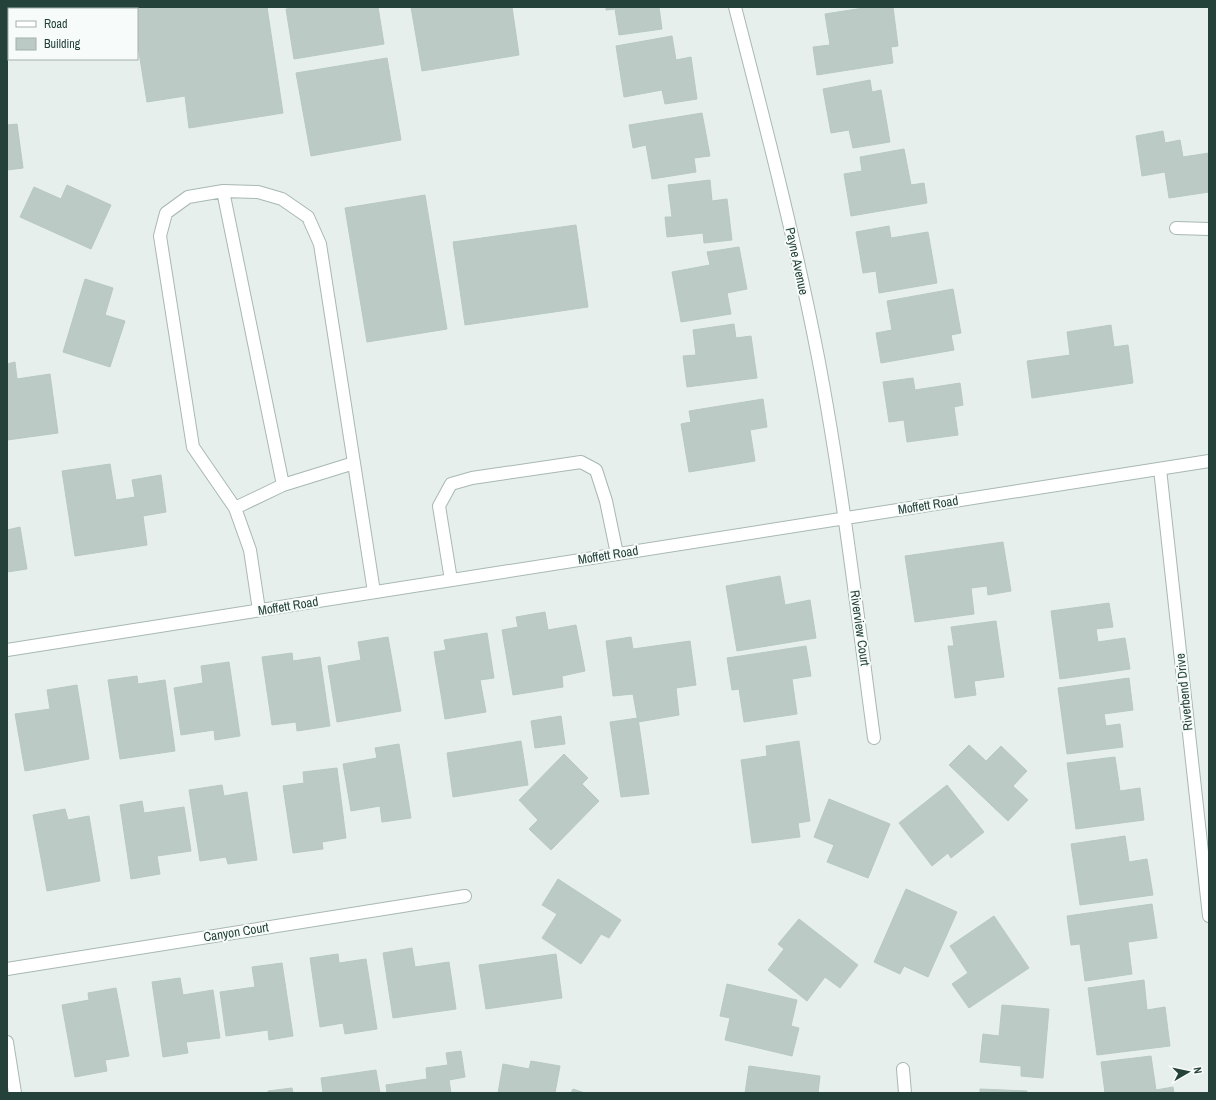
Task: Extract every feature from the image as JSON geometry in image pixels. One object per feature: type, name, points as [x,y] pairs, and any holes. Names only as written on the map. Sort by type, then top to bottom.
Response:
[{"type":"street","name":"Payne Avenue","points":[[735,7],[782,192],[818,357],[845,518]]},
{"type":"street","points":[[223,191],[283,485]]},
{"type":"street","points":[[259,610],[250,550],[235,508],[193,447],[160,236],[166,213],[188,197],[223,191],[258,192],[282,199],[308,217],[320,244],[374,592]]},
{"type":"street","points":[[1176,228],[1209,229]]},
{"type":"street","name":"Moffett Road","points":[[7,650],[1209,461]]},
{"type":"street","points":[[451,580],[439,506],[450,484],[472,478],[581,462],[596,470],[606,501],[617,554]]},
{"type":"street","points":[[235,508],[283,485],[354,463]]},
{"type":"street","name":"Riverbend Drive","points":[[1160,469],[1209,916]]},
{"type":"street","name":"Riverview Court","points":[[845,518],[874,738]]},
{"type":"street","name":"Canyon Court","points":[[7,969],[465,896]]},
{"type":"street","points":[[7,1042],[15,1093]]},
{"type":"street","points":[[902,1069],[905,1093]]},
{"type":"building","points":[[267,7],[283,113],[189,128],[185,96],[147,102],[138,46],[138,8],[132,8]]},
{"type":"building","points":[[300,7],[378,7],[384,44],[294,59],[286,9]]},
{"type":"building","points":[[411,7],[512,7],[519,55],[422,71]]},
{"type":"building","points":[[606,7],[659,7],[662,29],[619,35],[615,9],[606,10]]},
{"type":"building","points":[[870,7],[893,7],[898,46],[891,47],[893,63],[817,75],[813,47],[830,45],[825,14]]},
{"type":"building","points":[[672,36],[676,60],[691,57],[697,99],[665,104],[662,90],[624,97],[616,46]]},
{"type":"building","points":[[387,58],[401,140],[311,156],[296,73]]},
{"type":"building","points":[[870,80],[872,92],[881,90],[890,142],[853,148],[849,130],[831,133],[823,89]]},
{"type":"building","points":[[702,113],[710,156],[694,158],[696,172],[652,179],[646,145],[633,148],[629,125]]},
{"type":"building","points":[[17,124],[23,168],[7,170],[7,125]]},
{"type":"building","points":[[1163,131],[1165,143],[1180,140],[1183,157],[1209,153],[1209,192],[1169,198],[1165,172],[1142,176],[1136,136]]},
{"type":"building","points":[[904,149],[911,185],[924,183],[927,203],[851,216],[844,174],[862,171],[860,157]]},
{"type":"building","points":[[710,180],[712,201],[727,199],[732,240],[704,243],[703,233],[667,237],[665,217],[672,217],[668,185]]},
{"type":"building","points":[[67,185],[111,205],[91,249],[20,217],[34,187],[61,199]]},
{"type":"building","points":[[425,195],[447,329],[367,342],[345,208]]},
{"type":"building","points":[[576,225],[588,307],[465,325],[453,242]]},
{"type":"building","points":[[889,226],[891,238],[928,232],[937,283],[879,293],[876,271],[863,273],[856,232]]},
{"type":"building","points":[[739,247],[747,289],[727,293],[731,314],[681,322],[672,272],[710,265],[707,252]]},
{"type":"building","points":[[85,279],[113,288],[105,315],[125,321],[110,367],[63,352]]},
{"type":"building","points":[[953,289],[961,333],[951,335],[954,350],[881,363],[876,333],[892,330],[887,301]]},
{"type":"building","points":[[734,324],[736,338],[751,336],[757,378],[687,387],[683,356],[696,355],[693,330]]},
{"type":"building","points":[[1111,325],[1114,347],[1128,345],[1133,383],[1032,398],[1027,361],[1070,355],[1067,332]]},
{"type":"building","points":[[15,362],[17,379],[50,374],[58,433],[7,440],[7,364]]},
{"type":"building","points":[[913,378],[915,390],[960,383],[963,405],[954,407],[958,435],[907,442],[904,420],[889,422],[883,382]]},
{"type":"building","points":[[763,399],[767,427],[750,430],[755,461],[689,472],[681,424],[691,422],[689,411]]},
{"type":"building","points":[[110,464],[116,500],[135,497],[132,480],[161,475],[166,512],[143,516],[147,545],[75,556],[62,471]]},
{"type":"building","points":[[20,527],[27,569],[7,572],[7,530]]},
{"type":"building","points":[[1003,542],[1011,591],[988,595],[987,586],[971,588],[974,614],[915,622],[905,556]]},
{"type":"building","points":[[780,576],[785,605],[810,600],[816,638],[737,651],[726,586]]},
{"type":"building","points":[[1109,603],[1113,627],[1096,629],[1098,642],[1125,638],[1130,669],[1060,679],[1051,611]]},
{"type":"building","points":[[545,612],[548,630],[576,625],[585,671],[562,676],[563,687],[513,695],[502,630],[518,627],[516,617]]},
{"type":"building","points":[[996,621],[1004,677],[974,681],[976,695],[955,698],[948,646],[954,646],[951,627]]},
{"type":"building","points":[[487,633],[494,678],[480,680],[486,712],[445,719],[434,652],[446,650],[444,640]]},
{"type":"building","points":[[388,637],[401,711],[337,722],[328,666],[361,660],[358,642]]},
{"type":"building","points":[[631,637],[633,649],[690,641],[696,685],[676,688],[679,715],[638,722],[633,694],[613,696],[606,641]]},
{"type":"building","points":[[806,646],[811,676],[792,679],[797,714],[744,722],[739,689],[732,690],[727,658]]},
{"type":"building","points":[[292,653],[293,661],[320,657],[330,726],[297,731],[296,722],[272,725],[262,657]]},
{"type":"building","points":[[229,662],[240,736],[215,740],[214,730],[181,735],[174,688],[203,683],[201,666]]},
{"type":"building","points":[[137,676],[138,684],[165,680],[175,751],[120,759],[108,680]]},
{"type":"building","points":[[1129,678],[1133,710],[1104,714],[1106,726],[1120,724],[1123,747],[1067,754],[1058,688]]},
{"type":"building","points":[[77,685],[89,759],[25,771],[15,714],[50,709],[47,690]]},
{"type":"building","points":[[561,716],[565,744],[535,748],[531,721]]},
{"type":"building","points":[[638,718],[649,794],[621,797],[610,722]]},
{"type":"building","points":[[521,741],[528,785],[453,797],[447,753]]},
{"type":"building","points":[[799,741],[810,821],[798,823],[800,837],[752,843],[741,760],[767,756],[766,746]]},
{"type":"building","points":[[399,744],[411,818],[382,822],[380,806],[351,811],[343,764],[377,758],[375,748]]},
{"type":"building","points":[[969,745],[986,761],[1001,746],[1027,771],[1013,786],[1028,800],[1008,821],[949,765]]},
{"type":"building","points":[[564,754],[588,778],[582,784],[599,801],[551,850],[529,829],[538,820],[519,800]]},
{"type":"building","points":[[1115,757],[1120,791],[1140,788],[1144,820],[1076,829],[1067,763]]},
{"type":"building","points":[[337,768],[346,838],[322,842],[323,849],[293,853],[283,786],[304,783],[303,772]]},
{"type":"building","points":[[222,785],[224,796],[247,792],[257,860],[228,864],[226,857],[200,861],[189,790]]},
{"type":"building","points":[[947,785],[984,832],[951,858],[948,853],[932,866],[899,823]]},
{"type":"building","points":[[829,799],[890,824],[868,878],[827,862],[834,845],[814,837]]},
{"type":"building","points":[[142,801],[144,813],[184,807],[191,851],[157,856],[160,874],[131,879],[120,805]]},
{"type":"building","points":[[65,809],[68,820],[89,816],[100,881],[47,891],[33,815]]},
{"type":"building","points":[[1125,836],[1129,862],[1147,859],[1153,895],[1080,905],[1071,844]]},
{"type":"building","points":[[558,879],[621,920],[609,938],[601,934],[581,964],[542,938],[557,914],[542,905]]},
{"type":"building","points":[[906,889],[957,912],[928,977],[904,966],[900,974],[874,962]]},
{"type":"building","points":[[1152,904],[1157,938],[1128,942],[1132,974],[1085,981],[1080,944],[1071,945],[1067,916]]},
{"type":"building","points":[[994,916],[1029,968],[969,1008],[952,984],[968,973],[950,946]]},
{"type":"building","points":[[799,919],[858,965],[840,988],[825,977],[807,1001],[768,970],[784,949],[778,944]]},
{"type":"building","points":[[412,948],[415,967],[449,962],[456,1009],[393,1018],[383,953]]},
{"type":"building","points":[[338,954],[339,963],[366,959],[377,1029],[345,1034],[343,1023],[320,1027],[310,958]]},
{"type":"building","points":[[556,954],[562,998],[486,1009],[479,965]]},
{"type":"building","points":[[282,963],[293,1036],[269,1040],[268,1030],[226,1036],[220,992],[255,987],[252,967]]},
{"type":"building","points":[[180,978],[183,995],[213,990],[220,1038],[186,1042],[188,1053],[163,1057],[152,982]]},
{"type":"building","points":[[1144,980],[1147,1010],[1165,1007],[1170,1046],[1097,1055],[1088,988]]},
{"type":"building","points":[[727,984],[797,1000],[791,1026],[799,1028],[792,1056],[725,1040],[730,1018],[720,1016]]},
{"type":"building","points":[[116,988],[129,1056],[105,1060],[107,1071],[75,1077],[62,1005],[89,1000],[88,993]]},
{"type":"building","points":[[1002,1005],[1049,1009],[1043,1078],[1021,1076],[1021,1066],[980,1062],[983,1034],[999,1036]]},
{"type":"building","points":[[461,1051],[465,1077],[449,1080],[451,1093],[387,1093],[386,1085],[427,1079],[426,1068],[448,1065],[446,1053]]},
{"type":"building","points":[[1151,1056],[1156,1090],[1173,1087],[1174,1093],[1105,1093],[1101,1062]]},
{"type":"building","points":[[531,1061],[560,1066],[555,1093],[498,1093],[503,1064],[529,1069]]},
{"type":"building","points":[[749,1066],[820,1076],[818,1093],[745,1093]]},
{"type":"building","points":[[376,1070],[380,1093],[323,1093],[321,1078]]},
{"type":"building","points":[[292,1088],[293,1093],[268,1093],[268,1091]]},
{"type":"building","points":[[573,1089],[585,1093],[571,1093]]},
{"type":"building","points":[[980,1089],[1027,1091],[1027,1093],[980,1093]]}]
